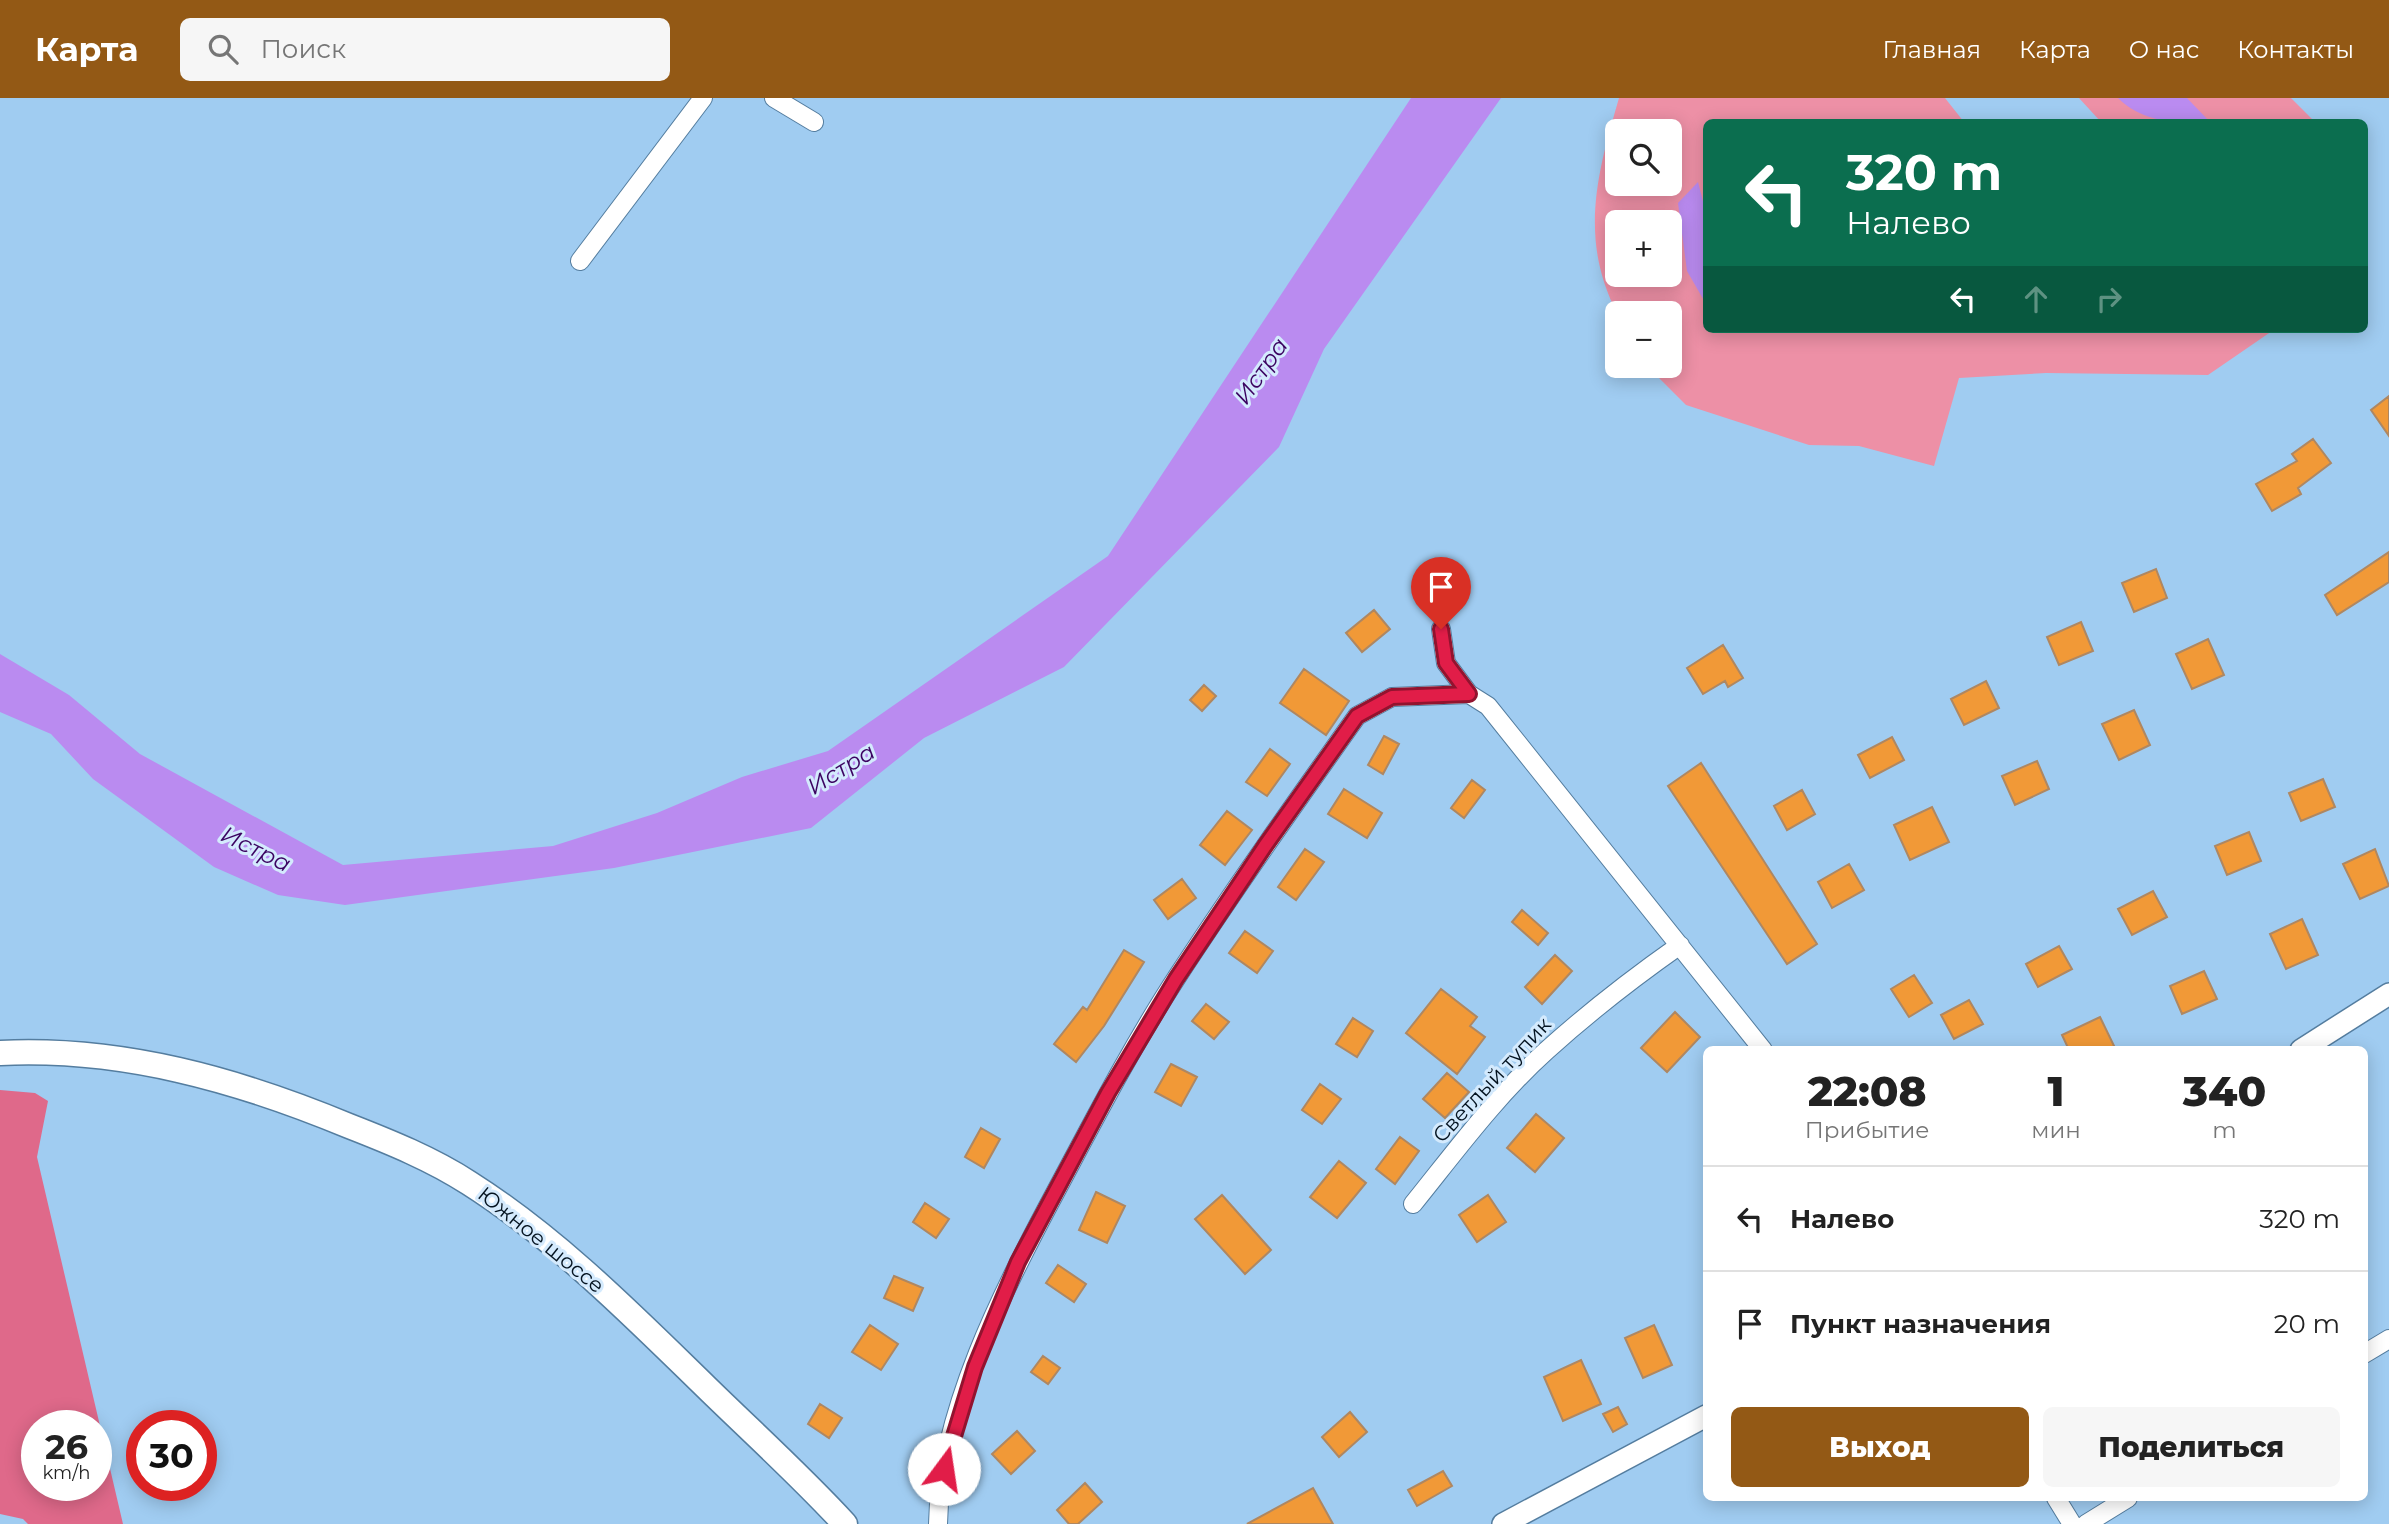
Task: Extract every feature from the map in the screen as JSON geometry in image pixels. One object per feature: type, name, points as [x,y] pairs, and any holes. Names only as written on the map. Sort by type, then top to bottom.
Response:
[{"type":"main road","name":"Южное шоссе","points":[[0,1053],[49,1050],[118,1058],[188,1071],[280,1098],[406,1149],[467,1181],[539,1232],[621,1304],[845,1524]]},
{"type":"street","points":[[580,261],[703,98]]},
{"type":"street","points":[[774,98],[814,122]]},
{"type":"street","points":[[1441,629],[1446,663],[1469,694],[1488,706],[1526,751],[1760,1046]]},
{"type":"street","points":[[938,1524],[939,1490],[954,1427],[975,1367],[1018,1262],[1108,1093],[1176,979],[1357,716],[1392,697],[1469,694]]},
{"type":"street","name":"Светлый тупик","points":[[1412,1204],[1495,1105],[1544,1052],[1626,983],[1679,945]]},
{"type":"street","points":[[2307,1046],[2389,994]]},
{"type":"street","points":[[2368,1352],[2389,1339]]},
{"type":"street","points":[[1503,1524],[1703,1418]]},
{"type":"street","points":[[2058,1501],[2072,1524]]},
{"type":"street","points":[[2086,1524],[2123,1501]]},
{"type":"shaded area","points":[[1619,98],[1945,98],[1962,119],[1703,119],[1703,333],[2269,333],[2208,375],[2046,373],[1959,378],[1934,466],[1859,446],[1809,445],[1686,405],[1659,378],[1682,378],[1682,301],[1612,301],[1605,287],[1682,287],[1682,210],[1605,210],[1605,286],[1595,232],[1599,180],[1605,149],[1605,196],[1682,196],[1682,119],[1613,119]]},
{"type":"shaded area","points":[[2079,98],[2291,98],[2312,119],[2098,119]]},
{"type":"shaded area","points":[[0,1090],[35,1093],[48,1101],[37,1157],[96,1410],[21,1410],[21,1501],[112,1501],[112,1477],[123,1524],[28,1524],[23,1519],[0,1514]]},
{"type":"water","name":"Истра","points":[[1411,98],[1501,98],[1324,349],[1279,447],[1064,667],[924,738],[811,828],[614,868],[345,905],[278,895],[214,867],[93,779],[51,734],[0,712],[0,654],[69,695],[140,754],[343,865],[553,846],[657,813],[742,777],[828,751],[1108,556]]},
{"type":"water","points":[[2118,98],[2187,98],[2207,119],[2157,119],[2128,106]]},
{"type":"water","points":[[1698,182],[1703,201],[1703,299],[1687,271],[1682,210],[1679,210],[1678,203]]},
{"type":"building","points":[[2389,396],[2389,436],[2371,410]]},
{"type":"building","points":[[2313,439],[2331,463],[2298,488],[2301,494],[2272,511],[2256,484],[2297,461],[2292,454]]},
{"type":"building","points":[[2389,552],[2389,582],[2337,615],[2325,595]]},
{"type":"building","points":[[2156,569],[2167,598],[2134,612],[2122,583]]},
{"type":"building","points":[[1374,610],[1390,629],[1362,652],[1346,633]]},
{"type":"building","points":[[2081,622],[2093,651],[2059,665],[2047,637]]},
{"type":"building","points":[[2208,639],[2224,675],[2192,689],[2176,654]]},
{"type":"building","points":[[1723,645],[1743,678],[1728,687],[1725,681],[1703,694],[1687,668]]},
{"type":"building","points":[[1304,669],[1349,701],[1326,735],[1280,703]]},
{"type":"building","points":[[1986,681],[1999,708],[1964,725],[1951,699]]},
{"type":"building","points":[[1204,685],[1216,696],[1202,711],[1190,700]]},
{"type":"building","points":[[2134,710],[2150,745],[2119,760],[2102,724]]},
{"type":"building","points":[[1384,736],[1399,744],[1383,774],[1368,765]]},
{"type":"building","points":[[1892,737],[1904,760],[1870,778],[1858,755]]},
{"type":"building","points":[[1270,749],[1290,764],[1267,796],[1246,782]]},
{"type":"building","points":[[2037,761],[2049,789],[2015,805],[2002,776]]},
{"type":"building","points":[[1701,763],[1817,944],[1787,964],[1668,786]]},
{"type":"building","points":[[2323,779],[2335,807],[2301,821],[2289,793]]},
{"type":"building","points":[[1472,780],[1485,790],[1464,818],[1451,808]]},
{"type":"building","points":[[1344,789],[1382,813],[1367,838],[1328,814]]},
{"type":"building","points":[[1802,790],[1815,814],[1787,830],[1774,806]]},
{"type":"building","points":[[1932,807],[1949,842],[1910,860],[1894,825]]},
{"type":"building","points":[[1227,811],[1252,830],[1225,865],[1200,845]]},
{"type":"building","points":[[2249,832],[2261,861],[2227,875],[2215,846]]},
{"type":"building","points":[[1305,849],[1324,862],[1296,900],[1278,887]]},
{"type":"building","points":[[2375,849],[2389,886],[2360,899],[2343,864]]},
{"type":"building","points":[[1849,864],[1864,890],[1832,908],[1818,882]]},
{"type":"building","points":[[1182,879],[1196,898],[1168,919],[1154,900]]},
{"type":"building","points":[[2153,891],[2167,917],[2132,935],[2118,909]]},
{"type":"building","points":[[1522,910],[1548,933],[1538,945],[1512,922]]},
{"type":"building","points":[[2302,919],[2318,955],[2286,969],[2270,934]]},
{"type":"building","points":[[1245,931],[1273,951],[1257,973],[1229,953]]},
{"type":"building","points":[[2059,946],[2072,969],[2038,987],[2026,964]]},
{"type":"building","points":[[1124,950],[1144,962],[1104,1026],[1076,1062],[1054,1044],[1083,1007],[1087,1010]]},
{"type":"building","points":[[1555,955],[1572,971],[1542,1004],[1525,987]]},
{"type":"building","points":[[2204,971],[2217,999],[2182,1014],[2170,986]]},
{"type":"building","points":[[1914,975],[1932,1003],[1909,1017],[1891,989]]},
{"type":"building","points":[[1441,989],[1477,1017],[1470,1026],[1485,1037],[1457,1074],[1406,1033]]},
{"type":"building","points":[[1969,1000],[1983,1024],[1954,1039],[1941,1015]]},
{"type":"building","points":[[1206,1004],[1229,1022],[1214,1039],[1192,1021]]},
{"type":"building","points":[[1675,1012],[1700,1037],[1667,1072],[1641,1048]]},
{"type":"building","points":[[2100,1017],[2114,1046],[2067,1046],[2062,1035]]},
{"type":"building","points":[[1353,1018],[1373,1031],[1357,1057],[1336,1044]]},
{"type":"building","points":[[1171,1064],[1197,1077],[1181,1106],[1155,1092]]},
{"type":"building","points":[[1447,1073],[1469,1092],[1445,1118],[1423,1099]]},
{"type":"building","points":[[1320,1084],[1341,1099],[1322,1124],[1302,1110]]},
{"type":"building","points":[[1536,1114],[1564,1138],[1535,1172],[1507,1148]]},
{"type":"building","points":[[981,1128],[1000,1139],[984,1168],[965,1157]]},
{"type":"building","points":[[1400,1137],[1419,1151],[1395,1184],[1376,1169]]},
{"type":"building","points":[[1339,1161],[1366,1183],[1337,1218],[1310,1197]]},
{"type":"building","points":[[1096,1192],[1125,1206],[1107,1243],[1079,1230]]},
{"type":"building","points":[[1222,1195],[1271,1250],[1245,1274],[1195,1219]]},
{"type":"building","points":[[1488,1195],[1506,1222],[1477,1242],[1459,1215]]},
{"type":"building","points":[[925,1203],[949,1219],[936,1238],[913,1222]]},
{"type":"building","points":[[1058,1265],[1086,1284],[1074,1302],[1046,1283]]},
{"type":"building","points":[[894,1276],[923,1288],[913,1311],[884,1298]]},
{"type":"building","points":[[870,1325],[898,1344],[881,1370],[852,1352]]},
{"type":"building","points":[[1654,1325],[1672,1365],[1643,1378],[1625,1338]]},
{"type":"building","points":[[1043,1356],[1060,1368],[1048,1384],[1031,1372]]},
{"type":"building","points":[[1581,1360],[1601,1404],[1563,1421],[1544,1377]]},
{"type":"building","points":[[820,1404],[842,1418],[829,1438],[808,1424]]},
{"type":"building","points":[[1618,1407],[1627,1424],[1613,1432],[1603,1414]]},
{"type":"building","points":[[1350,1412],[1367,1432],[1339,1457],[1322,1437]]},
{"type":"building","points":[[1017,1431],[1035,1451],[1011,1474],[992,1454]]},
{"type":"building","points":[[1443,1471],[1452,1486],[1417,1506],[1408,1490]]},
{"type":"building","points":[[1085,1483],[1102,1502],[1078,1524],[1069,1524],[1057,1510]]},
{"type":"building","points":[[1313,1488],[1333,1524],[1247,1524]]},
{"type":"route","points":[[944,1469],[954,1427],[975,1367],[1018,1262],[1108,1093],[1176,979],[1265,846],[1357,716],[1392,697],[1469,694],[1446,663],[1441,629]]}]
